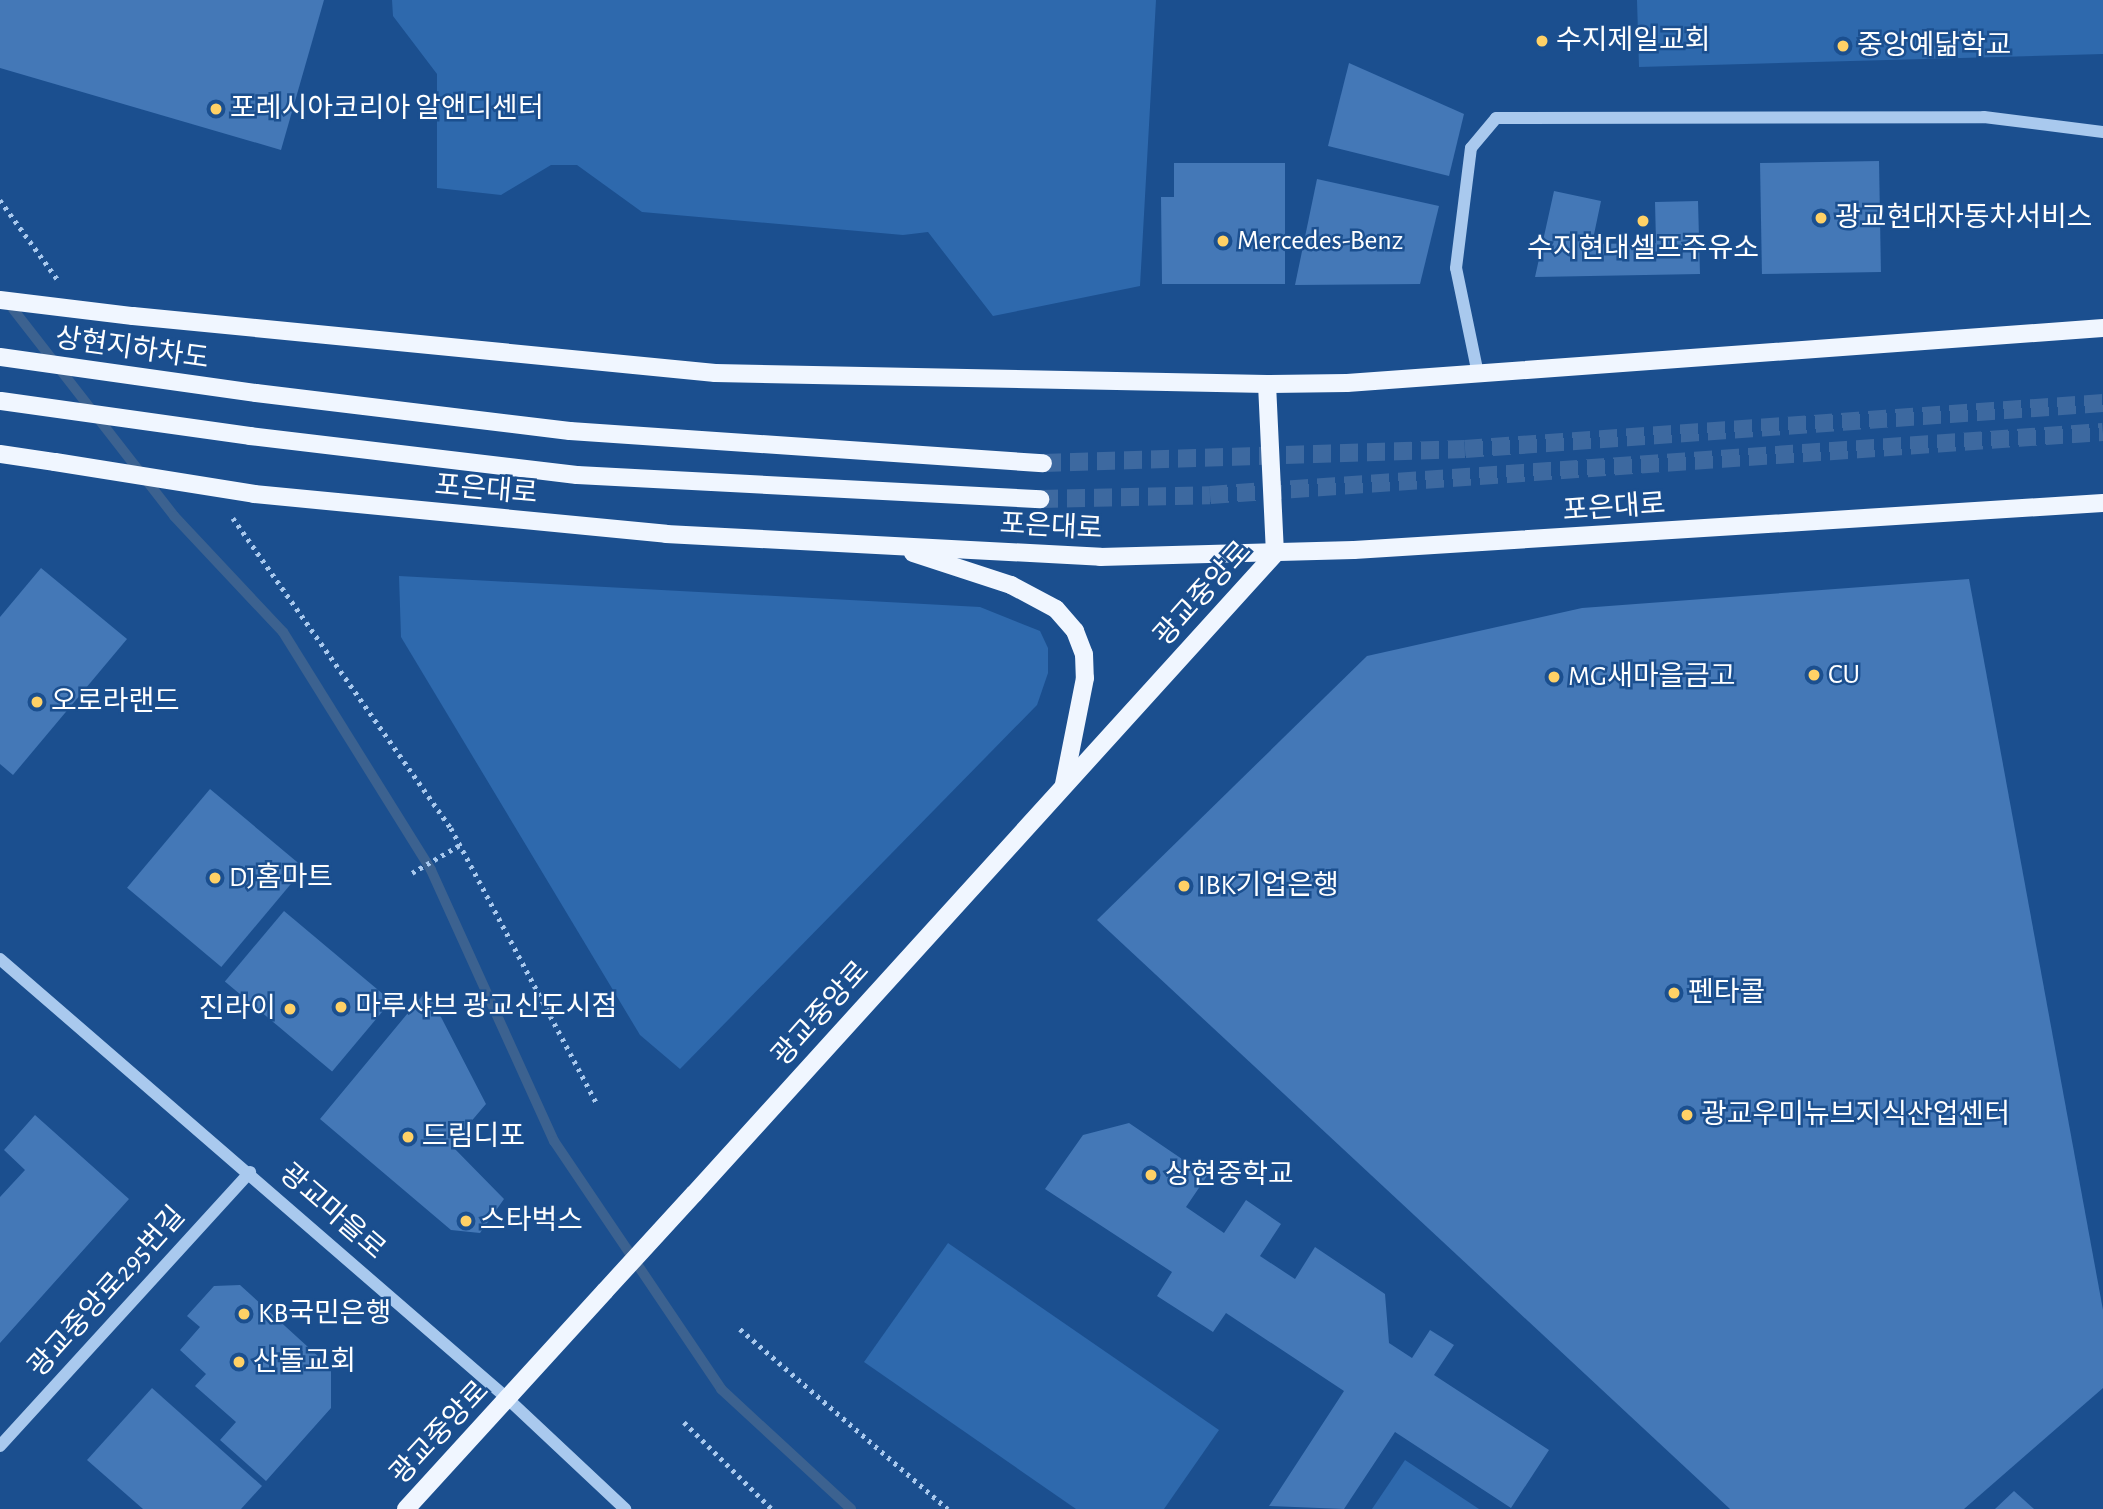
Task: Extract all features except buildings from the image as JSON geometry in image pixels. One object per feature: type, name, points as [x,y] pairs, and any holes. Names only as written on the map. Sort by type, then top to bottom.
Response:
[{"type":"main road","points":[[0,300],[133,316],[715,373],[1267,384],[1478,374],[2103,328]]},
{"type":"main road","name":"상현지하차도","points":[[0,357],[256,393],[570,431],[1043,463]]},
{"type":"main road","points":[[1267,384],[1275,554]]},
{"type":"main road","name":"포은대로","points":[[0,401],[250,436],[577,475],[1040,499]]},
{"type":"main road","name":"포은대로","points":[[0,454],[254,494],[666,534],[1100,557],[1275,554],[2103,503]]},
{"type":"main road","points":[[890,545],[1012,585],[1056,610],[1075,631],[1084,654],[1085,678],[1063,786]]},
{"type":"main road","name":"광교중앙로","points":[[406,1509],[1275,554]]},
{"type":"street","points":[[1478,374],[1456,268],[1471,148],[1496,118],[1984,117],[2103,132]]},
{"type":"street","name":"광교마을로","points":[[0,959],[250,1172],[508,1399],[625,1509]]},
{"type":"street","name":"광교중앙로295번길","points":[[0,1446],[250,1172]]},
{"type":"path","points":[[0,200],[66,290]]},
{"type":"path","points":[[232,516],[460,845],[596,1102]]},
{"type":"path","points":[[412,873],[460,845]]},
{"type":"path","points":[[740,1329],[948,1509]]},
{"type":"path","points":[[684,1422],[772,1509]]},
{"type":"shaded area","points":[[392,0],[1156,0],[1140,286],[993,316],[928,232],[903,235],[642,212],[577,165],[551,165],[501,195],[437,188],[437,74],[393,16]]},
{"type":"shaded area","points":[[1637,0],[2103,0],[2103,54],[1639,67]]},
{"type":"shaded area","points":[[399,576],[980,607],[1040,631],[1048,648],[1048,673],[1037,705],[680,1069],[640,1035],[401,637]]},
{"type":"shaded area","points":[[948,1243],[1219,1430],[1164,1509],[1076,1509],[864,1362]]},
{"type":"shaded area","points":[[1405,1460],[1479,1509],[1372,1509]]},
{"type":"waterway","points":[[6,300],[174,516],[283,632],[431,870],[554,1141],[721,1389],[851,1509]]},
{"type":"tunnel","points":[[1043,463],[1465,449],[2103,403]]},
{"type":"tunnel","points":[[1040,499],[1210,495],[2103,432]]},
{"type":"place","name":"수지제일교회","points":[[1542,41]]},
{"type":"place","name":"중앙예닮학교","points":[[1843,46]]},
{"type":"place","name":"포레시아코리아 알앤디센터","points":[[216,109]]},
{"type":"place","name":"광교현대자동차서비스","points":[[1821,218]]},
{"type":"place","name":"수지현대셀프주유소","points":[[1643,221]]},
{"type":"place","name":"Mercedes-Benz","points":[[1223,241]]},
{"type":"place","name":"CU","points":[[1814,675]]},
{"type":"place","name":"MG새마을금고","points":[[1554,677]]},
{"type":"place","name":"오로라랜드","points":[[37,702]]},
{"type":"place","name":"DJ홈마트","points":[[215,878]]},
{"type":"place","name":"IBK기업은행","points":[[1184,886]]},
{"type":"place","name":"펜타콜","points":[[1674,993]]},
{"type":"place","name":"마루샤브 광교신도시점","points":[[341,1007]]},
{"type":"place","name":"진라이","points":[[290,1009]]},
{"type":"place","name":"광교우미뉴브지식산업센터","points":[[1687,1115]]},
{"type":"place","name":"드림디포","points":[[408,1137]]},
{"type":"place","name":"상현중학교","points":[[1151,1175]]},
{"type":"place","name":"스타벅스","points":[[466,1221]]},
{"type":"place","name":"KB국민은행","points":[[244,1314]]},
{"type":"place","name":"산돌교회","points":[[239,1362]]}]
